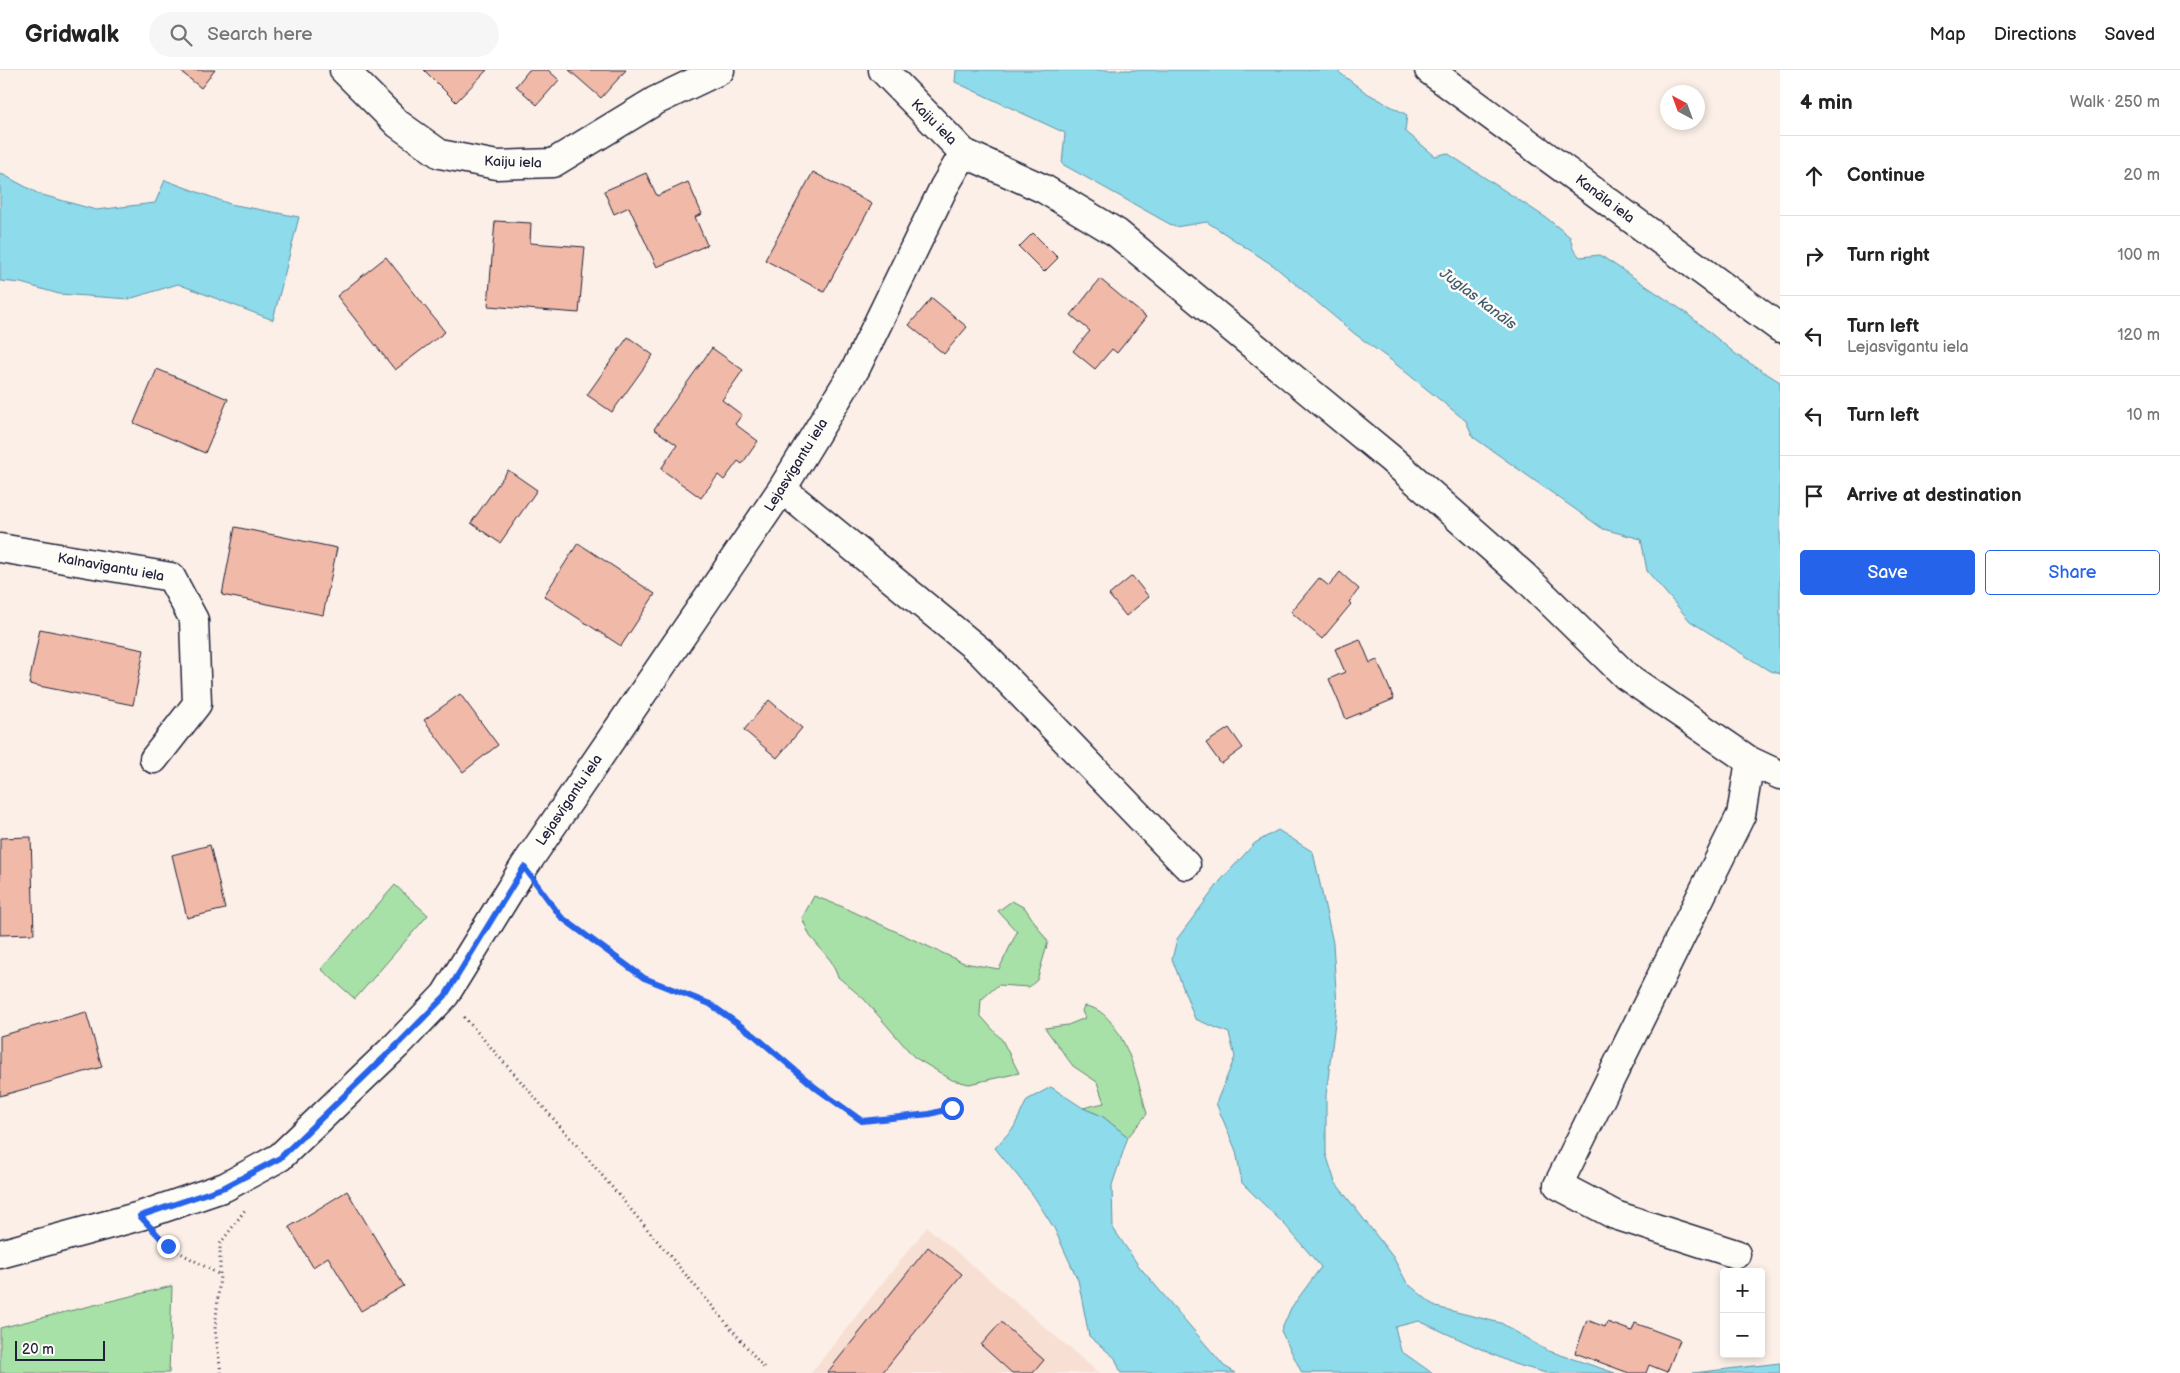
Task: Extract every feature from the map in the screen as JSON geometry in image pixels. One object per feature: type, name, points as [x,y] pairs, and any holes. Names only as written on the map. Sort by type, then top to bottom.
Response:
[{"type":"street","name":"Kaiju iela","points":[[344,70],[398,124],[440,154],[497,164],[553,163],[655,101],[720,70]]},
{"type":"street","name":"Kaiju iela","points":[[883,70],[964,153]]},
{"type":"street","name":"Kanāla iela","points":[[1429,70],[1780,328]]},
{"type":"street","name":"Lejasvīgantu iela","points":[[0,1254],[140,1216],[225,1187],[280,1158],[445,996],[524,867],[782,489],[856,368],[944,187],[964,153]]},
{"type":"street","points":[[964,153],[1044,189],[1117,233],[1391,459],[1524,576],[1626,676],[1750,761],[1780,775]]},
{"type":"street","points":[[782,489],[981,652],[1186,865]]},
{"type":"street","name":"Kalnavīgantu iela","points":[[0,548],[171,577],[194,620],[197,704],[154,759]]},
{"type":"street","points":[[1736,1254],[1615,1215],[1558,1185],[1741,815],[1750,761]]},
{"type":"path","points":[[524,867],[561,917],[644,978],[710,1004],[755,1036],[816,1088],[862,1121],[930,1114],[952,1108]]},
{"type":"path","points":[[445,996],[573,1141],[766,1370]]},
{"type":"path","points":[[221,1373],[215,1329],[220,1276],[220,1244],[247,1208]]},
{"type":"path","points":[[140,1216],[168,1246],[220,1276]]},
{"type":"shaded area","points":[[927,1227],[1099,1373],[811,1373]]},
{"type":"green space","points":[[395,885],[428,915],[355,999],[321,969]]},
{"type":"green space","points":[[814,896],[843,907],[964,963],[999,969],[1017,932],[998,911],[1012,901],[1025,908],[1048,942],[1037,980],[1029,987],[998,985],[981,1000],[980,1015],[1002,1040],[1019,1073],[969,1084],[952,1080],[914,1057],[864,999],[838,977],[831,961],[810,936],[802,918]]},
{"type":"green space","points":[[1084,1006],[1097,1010],[1109,1019],[1119,1033],[1134,1067],[1147,1114],[1128,1137],[1102,1116],[1083,1108],[1104,1103],[1097,1082],[1073,1066],[1045,1028],[1068,1025],[1085,1018],[1082,1011]]},
{"type":"green space","points":[[172,1286],[169,1373],[0,1373],[0,1328]]},
{"type":"water","name":"Juglas kanāls","points":[[956,70],[1336,70],[1365,92],[1407,115],[1405,131],[1435,156],[1447,153],[1548,219],[1570,237],[1573,249],[1580,257],[1600,255],[1685,312],[1737,355],[1780,382],[1780,674],[1768,670],[1690,621],[1647,571],[1641,539],[1603,529],[1473,437],[1466,421],[1392,361],[1355,334],[1274,266],[1207,222],[1175,227],[1062,164],[1065,133],[955,82]]},
{"type":"water","points":[[0,173],[39,194],[96,210],[155,203],[165,180],[230,204],[299,217],[273,320],[178,284],[129,299],[59,294],[21,283],[0,281]]},
{"type":"water","points":[[1278,830],[1313,852],[1333,943],[1337,1006],[1326,1095],[1326,1154],[1335,1182],[1393,1257],[1407,1283],[1436,1307],[1501,1323],[1546,1350],[1615,1373],[1546,1373],[1514,1364],[1419,1321],[1395,1327],[1401,1351],[1432,1373],[1302,1373],[1281,1331],[1291,1308],[1321,1267],[1285,1225],[1242,1183],[1236,1151],[1216,1103],[1235,1057],[1229,1033],[1195,1019],[1172,959],[1177,939],[1221,880],[1255,843]]},
{"type":"water","points":[[1051,1087],[1083,1108],[1102,1116],[1128,1137],[1112,1185],[1113,1228],[1138,1265],[1224,1366],[1236,1373],[1121,1373],[1115,1358],[1089,1336],[1078,1280],[1054,1228],[1033,1195],[995,1148],[1014,1127],[1027,1100]]},
{"type":"water","points":[[1780,1363],[1780,1373],[1693,1373]]},
{"type":"building","points":[[179,70],[215,70],[201,88]]},
{"type":"building","points":[[424,70],[487,70],[456,102]]},
{"type":"building","points":[[529,70],[548,70],[559,80],[537,105],[516,86]]},
{"type":"building","points":[[569,70],[626,70],[601,98]]},
{"type":"building","points":[[813,172],[872,204],[824,292],[765,260]]},
{"type":"building","points":[[646,173],[657,196],[688,182],[702,214],[695,217],[707,245],[657,267],[629,207],[614,214],[604,191]]},
{"type":"building","points":[[495,221],[531,223],[530,243],[585,247],[579,313],[488,306]]},
{"type":"building","points":[[1033,233],[1058,258],[1044,272],[1019,247]]},
{"type":"building","points":[[386,257],[445,332],[395,370],[337,296]]},
{"type":"building","points":[[1100,279],[1146,317],[1117,353],[1112,349],[1095,369],[1073,351],[1090,331],[1071,315]]},
{"type":"building","points":[[932,298],[967,327],[944,354],[909,325]]},
{"type":"building","points":[[628,337],[653,355],[612,412],[587,395]]},
{"type":"building","points":[[712,348],[743,370],[722,400],[742,415],[735,424],[758,441],[742,464],[738,461],[724,480],[718,475],[701,498],[661,469],[677,445],[654,429]]},
{"type":"building","points":[[157,369],[228,399],[205,453],[134,423]]},
{"type":"building","points":[[508,470],[537,490],[500,543],[471,523]]},
{"type":"building","points":[[235,527],[337,548],[323,615],[222,595]]},
{"type":"building","points":[[578,543],[655,594],[621,646],[544,596]]},
{"type":"building","points":[[1340,572],[1359,589],[1349,602],[1351,604],[1322,639],[1291,612],[1319,578],[1329,586]]},
{"type":"building","points":[[1132,576],[1149,597],[1126,616],[1109,595]]},
{"type":"building","points":[[40,629],[144,650],[133,705],[29,684]]},
{"type":"building","points":[[1360,639],[1370,663],[1377,660],[1394,699],[1346,719],[1329,679],[1345,672],[1335,649]]},
{"type":"building","points":[[460,694],[498,745],[463,772],[424,720]]},
{"type":"building","points":[[769,700],[802,728],[777,758],[744,730]]},
{"type":"building","points":[[1229,728],[1243,748],[1221,764],[1206,743]]},
{"type":"building","points":[[31,837],[34,934],[0,935],[0,838]]},
{"type":"building","points":[[210,845],[225,909],[187,918],[172,855]]},
{"type":"building","points":[[86,1012],[102,1067],[0,1096],[0,1036]]},
{"type":"building","points":[[347,1191],[404,1286],[361,1311],[328,1257],[313,1267],[289,1227]]},
{"type":"building","points":[[928,1247],[962,1274],[882,1373],[827,1373]]},
{"type":"building","points":[[1587,1320],[1605,1327],[1607,1322],[1632,1331],[1635,1323],[1680,1340],[1667,1372],[1649,1365],[1646,1373],[1629,1373],[1575,1353]]},
{"type":"building","points":[[1001,1322],[1044,1360],[1033,1373],[1012,1373],[981,1345]]},
{"type":"route","points":[[168,1246],[140,1216],[225,1187],[280,1158],[445,996],[524,867],[561,917],[644,978],[710,1004],[755,1036],[816,1088],[862,1121],[930,1114],[952,1108]]}]
